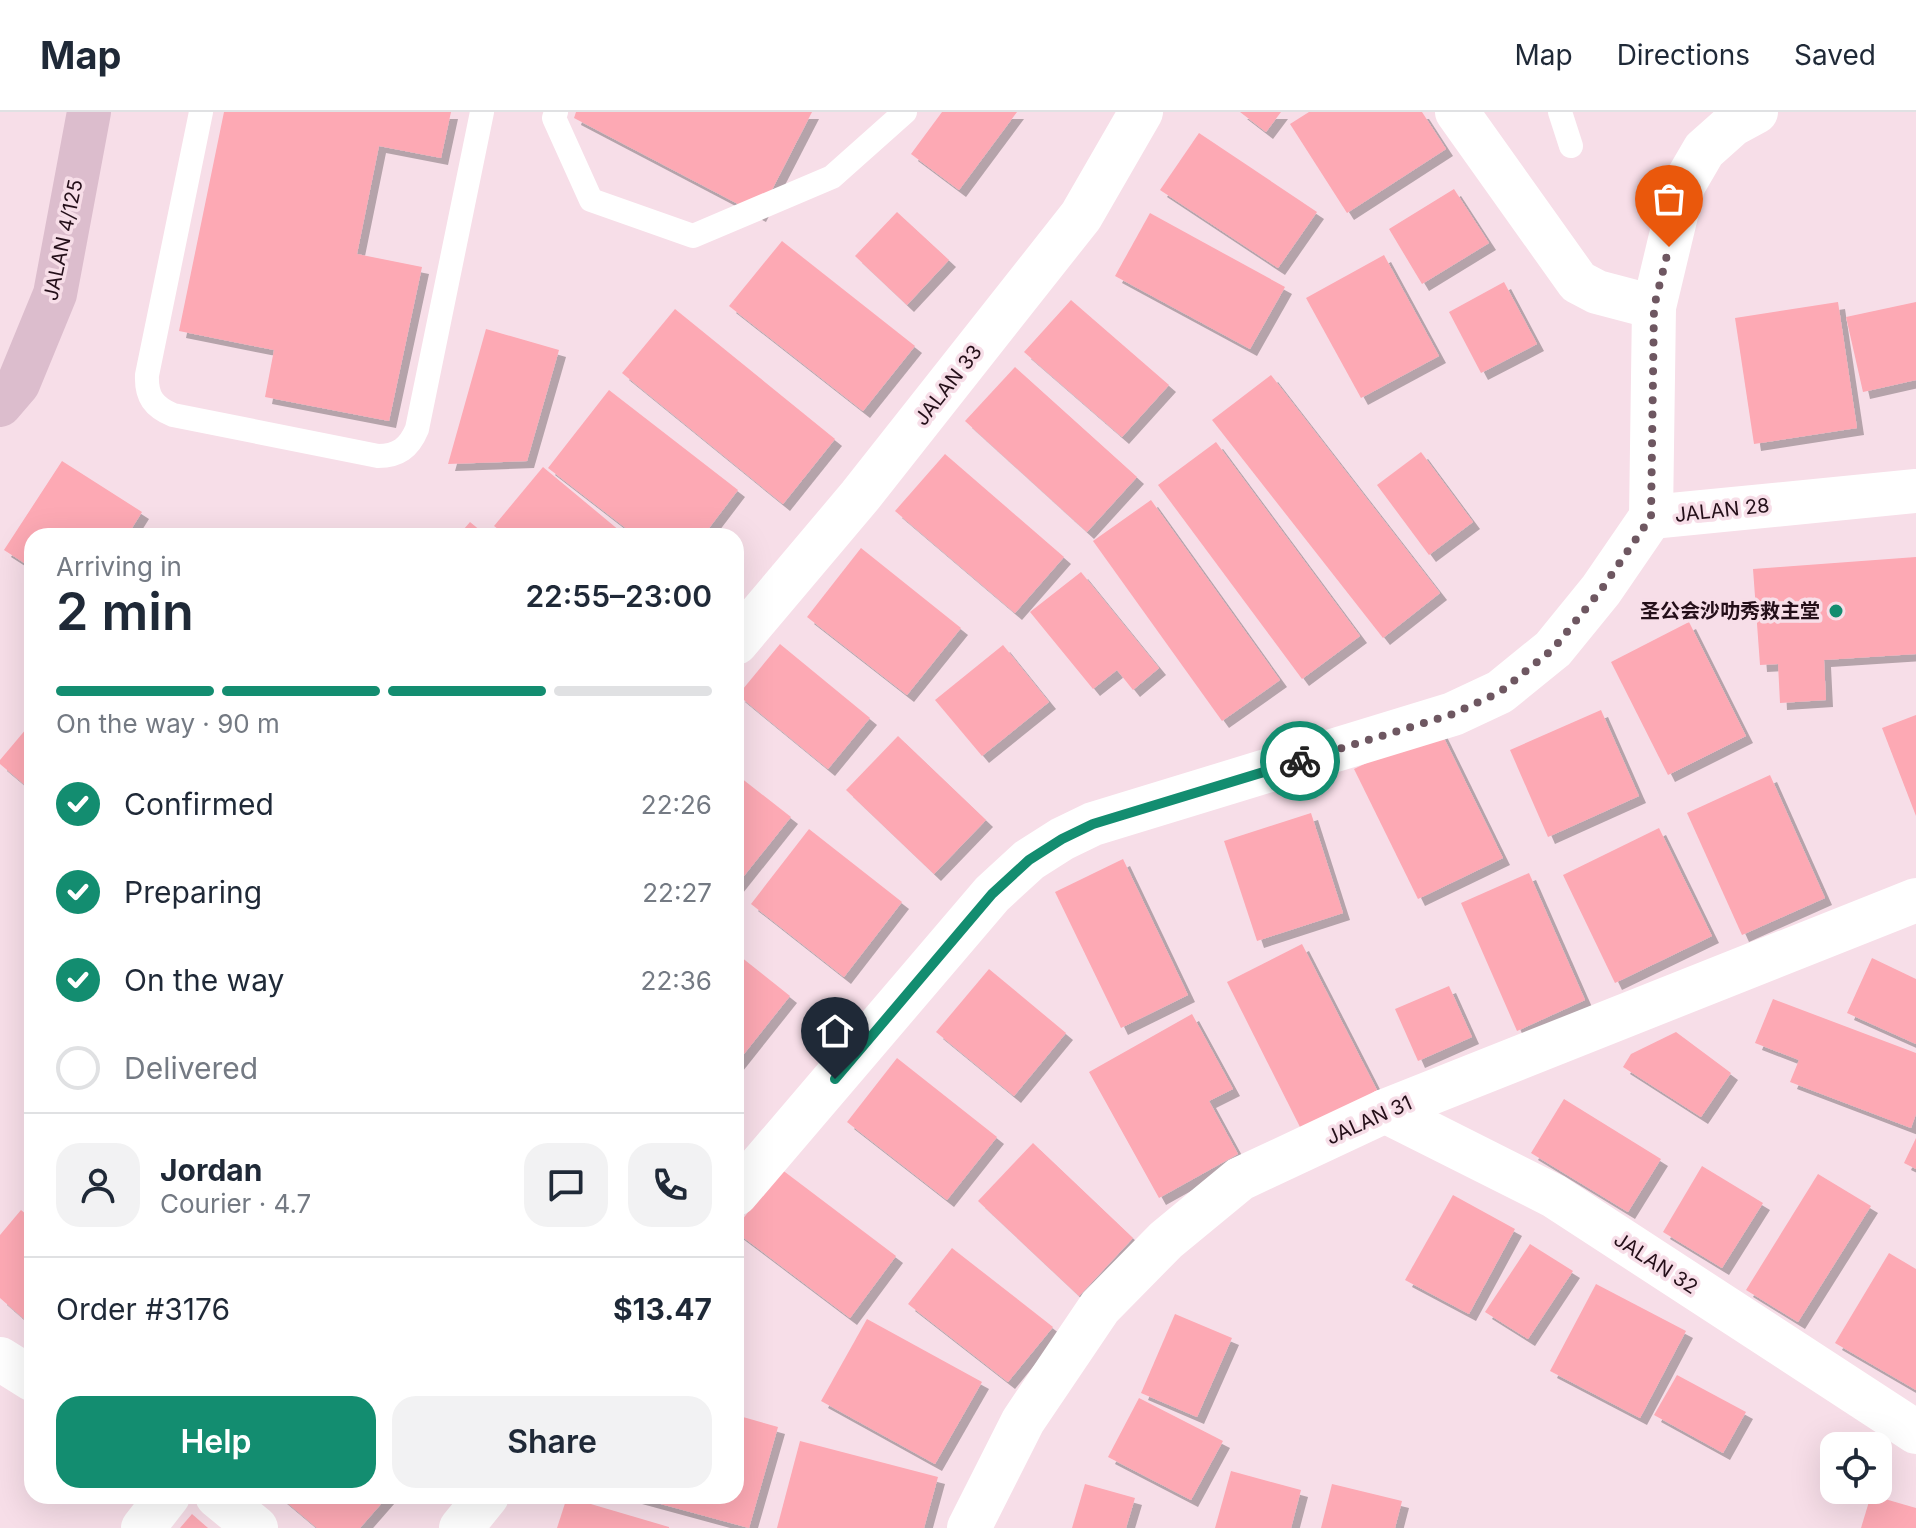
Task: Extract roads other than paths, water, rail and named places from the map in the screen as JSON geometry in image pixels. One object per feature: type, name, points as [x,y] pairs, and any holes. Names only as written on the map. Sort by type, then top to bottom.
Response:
[{"type":"street","name":"JALAN 4/125","points":[[0,405],[18,384],[55,294],[89,112]]},
{"type":"street","name":"JALAN 33","points":[[744,634],[860,496],[1081,216],[1141,112]]},
{"type":"street","points":[[1457,112],[1578,282],[1597,292],[1654,307]]},
{"type":"street","points":[[1651,517],[1654,307],[1683,186],[1704,150],[1732,125],[1756,112]]},
{"type":"street","name":"JALAN 28","points":[[744,1185],[992,894],[1029,860],[1062,839],[1093,824],[1453,714],[1500,692],[1553,649],[1601,590],[1651,517],[1916,491]]},
{"type":"street","name":"JALAN 31","points":[[969,1528],[1023,1421],[1100,1307],[1166,1240],[1240,1179],[1385,1111],[1916,900]]},
{"type":"street","name":"JALAN 32","points":[[1385,1111],[1554,1196],[1916,1432]]},
{"type":"street","points":[[0,1359],[24,1374]]},
{"type":"street","points":[[143,1528],[162,1504]]},
{"type":"street","points":[[227,1504],[256,1528]]},
{"type":"street","points":[[461,1528],[480,1504]]},
{"type":"lane","points":[[201,112],[147,375],[147,388],[152,401],[173,415],[378,456],[403,451],[417,429],[482,112]]},
{"type":"lane","points":[[556,112],[554,118],[591,200],[693,236],[832,177],[905,112]]},
{"type":"lane","points":[[1560,112],[1571,146]]},
{"type":"place","name":"圣公会沙叻秀救主堂","points":[[1836,611]]}]
